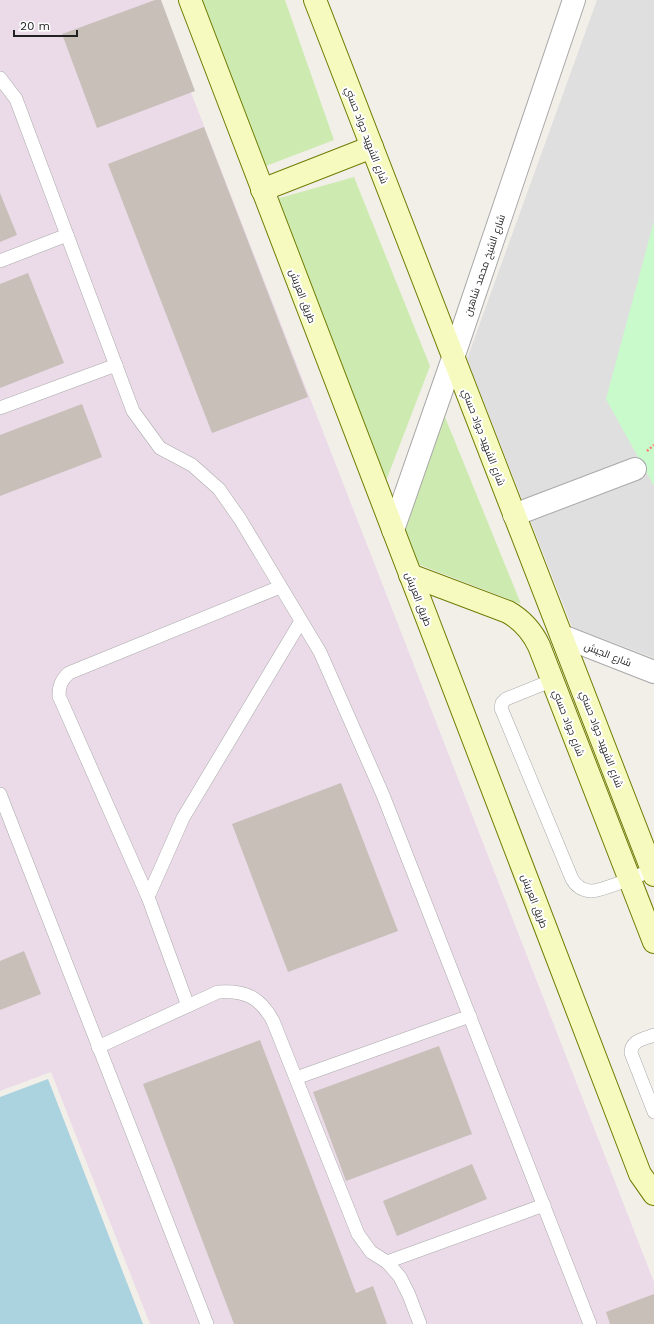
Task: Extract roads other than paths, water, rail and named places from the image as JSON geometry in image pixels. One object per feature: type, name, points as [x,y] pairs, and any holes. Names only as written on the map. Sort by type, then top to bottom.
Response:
[{"type":"street","name":"طريق العريش","points":[[190,0],[640,1174],[654,1194]]},
{"type":"street","name":"شارع الشهيد جواد حسني","points":[[315,0],[653,872]]},
{"type":"street","name":"شارع الشيخ محمد شاهين","points":[[393,530],[574,0]]},
{"type":"street","points":[[262,190],[372,147]]},
{"type":"street","points":[[514,515],[635,469]]},
{"type":"street","name":"شارع جواد حسني","points":[[410,575],[508,612],[519,619],[537,640],[654,942]]},
{"type":"street","name":"شارع الجيش","points":[[562,636],[654,672]]},
{"type":"lane","points":[[0,78],[16,99],[133,411],[160,448],[192,465],[219,489],[240,519],[320,652],[383,795],[590,1324]]},
{"type":"lane","points":[[0,261],[67,234]]},
{"type":"lane","points":[[0,408],[116,366]]},
{"type":"lane","points":[[188,1006],[148,897],[60,696],[60,683],[69,673],[280,587]]},
{"type":"lane","points":[[148,897],[183,818],[301,620]]},
{"type":"lane","points":[[553,680],[506,699],[501,705],[502,711],[575,884],[584,890],[595,892],[630,878],[653,872]]},
{"type":"lane","points":[[0,794],[207,1324]]},
{"type":"lane","points":[[98,1046],[218,992],[238,992],[257,1000],[266,1009],[273,1021],[358,1234],[371,1252],[387,1262],[400,1277],[409,1295],[420,1324]]},
{"type":"lane","points":[[296,1078],[470,1016]]},
{"type":"lane","points":[[654,1035],[636,1041],[631,1050],[654,1112]]},
{"type":"lane","points":[[387,1262],[544,1205]]},
{"type":"water","points":[[48,1079],[143,1324],[0,1324],[0,1097]]}]
